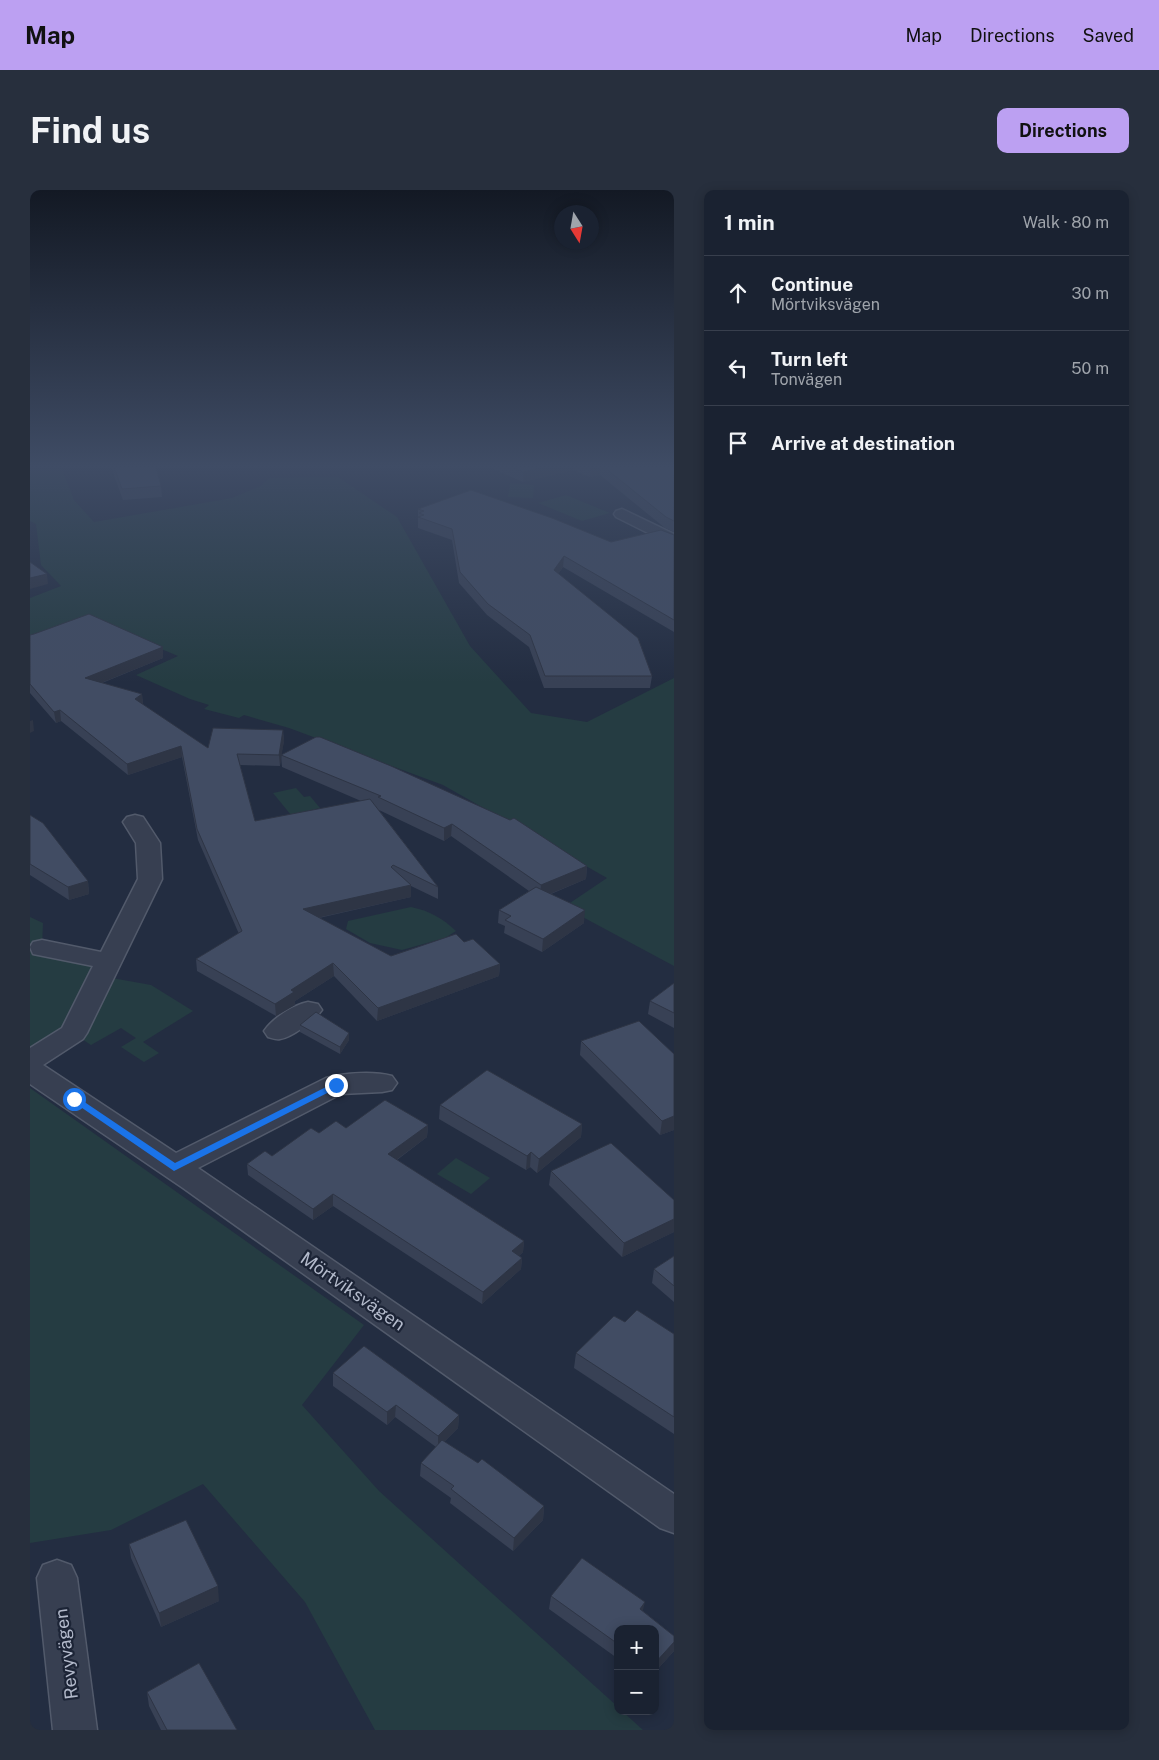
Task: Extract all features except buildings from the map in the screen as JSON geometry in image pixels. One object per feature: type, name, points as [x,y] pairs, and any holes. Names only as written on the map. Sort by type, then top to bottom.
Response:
[{"type":"street","points":[[30,1061],[73,1033],[150,879],[148,843],[135,822]]},
{"type":"street","points":[[42,948],[108,960]]},
{"type":"street","points":[[278,1031],[308,1010]]},
{"type":"street","name":"Mörtviksvägen","points":[[30,1070],[174,1167],[674,1516]]},
{"type":"street","points":[[174,1167],[336,1085],[382,1083]]},
{"type":"street","name":"Revyvägen","points":[[57,1578],[75,1730]]},
{"type":"green space","points":[[38,539],[409,539],[470,646],[531,713],[587,722],[674,678],[674,966],[564,907],[607,878],[443,785],[289,728],[244,715],[239,718],[204,709],[209,705],[190,699],[136,675],[178,656],[92,620],[30,638],[30,598],[61,586],[41,565]]},
{"type":"green space","points":[[296,788],[304,797],[310,796],[320,808],[291,815],[273,793]]},
{"type":"green space","points":[[411,907],[435,916],[446,922],[456,931],[445,938],[402,950],[370,943],[346,929],[348,921]]},
{"type":"green space","points":[[30,917],[43,923],[42,948],[108,961],[101,976],[151,985],[193,1011],[143,1042],[159,1053],[144,1062],[121,1047],[136,1038],[121,1028],[91,1045],[73,1033],[30,1061]]},
{"type":"green space","points":[[30,1088],[364,1325],[302,1405],[379,1491],[614,1703],[614,1715],[626,1715],[643,1730],[375,1730],[305,1602],[203,1484],[111,1530],[30,1543]]},
{"type":"green space","points":[[456,1158],[490,1178],[471,1194],[437,1174]]},
{"type":"route","points":[[74,1099],[174,1167],[239,1136],[336,1085]]}]
